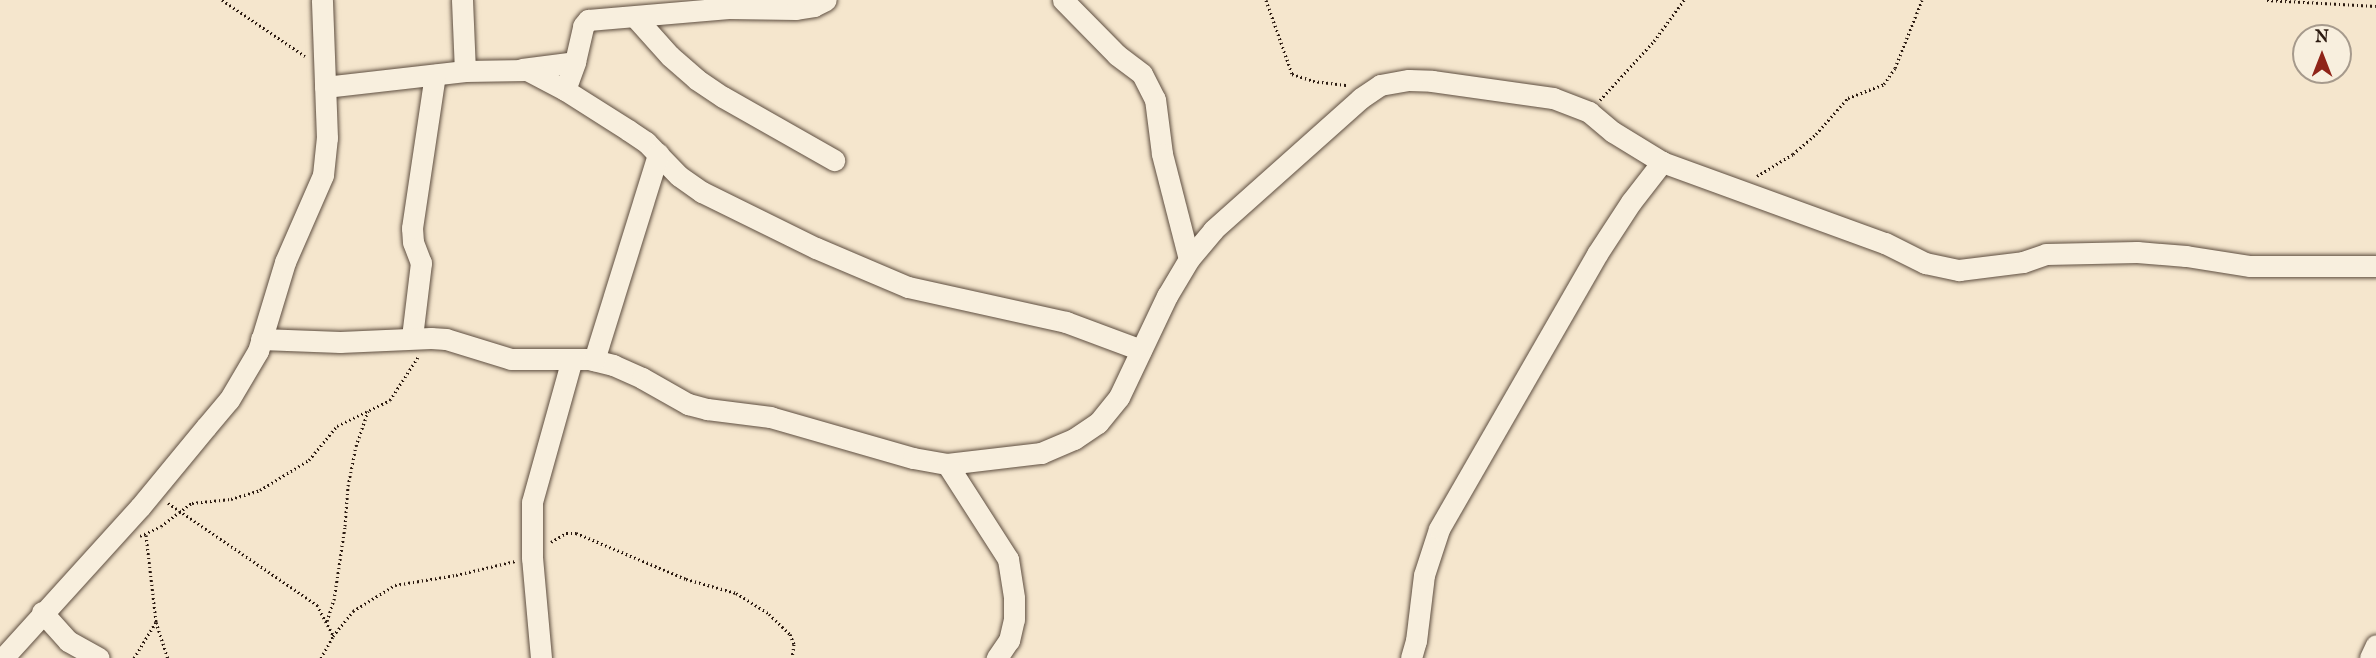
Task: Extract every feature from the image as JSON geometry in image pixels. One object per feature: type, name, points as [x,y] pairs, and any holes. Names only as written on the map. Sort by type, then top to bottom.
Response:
[{"type":"street","points":[[3,658],[146,499],[229,400],[245,375],[261,339],[285,262],[323,176],[326,149],[322,0]]},
{"type":"street","points":[[462,0],[465,71]]},
{"type":"street","points":[[565,90],[585,22],[591,19],[629,12],[728,8],[796,9],[814,6],[825,0]]},
{"type":"street","points":[[1063,0],[1117,55],[1142,74],[1155,99],[1162,154],[1189,259]]},
{"type":"street","points":[[629,12],[670,56],[696,79],[723,97],[834,160]]},
{"type":"street","points":[[325,78],[435,75],[465,71],[522,69],[575,62]]},
{"type":"street","points":[[522,69],[565,90],[628,130],[658,154],[679,176],[702,192],[816,248],[893,282],[1066,322],[1141,350]]},
{"type":"street","points":[[421,337],[421,262],[413,242],[412,228],[435,75]]},
{"type":"street","points":[[261,339],[340,342],[421,337],[446,339],[511,359],[594,360],[613,365],[688,404],[707,410],[770,417],[913,458],[947,464],[1041,453],[1074,439],[1098,423],[1119,398],[1141,350],[1189,259],[1213,230],[1361,98],[1380,85],[1409,80],[1516,91],[1553,98],[1589,112],[1613,132],[1662,162],[1885,243],[1925,263],[1959,270],[2014,264],[2046,254],[2137,252],[2250,266],[2376,266]]},
{"type":"street","points":[[594,360],[658,154]]},
{"type":"street","points":[[1411,658],[1416,642],[1424,575],[1439,529],[1598,254],[1631,202],[1662,162]]},
{"type":"street","points":[[541,658],[532,558],[532,502],[572,359]]},
{"type":"street","points":[[947,464],[1008,559],[1014,598],[1014,619],[1009,640],[997,658]]},
{"type":"street","points":[[42,612],[68,641],[99,658]]},
{"type":"street","points":[[2370,658],[2376,645]]},
{"type":"path","points":[[222,0],[325,78]]},
{"type":"path","points":[[1266,0],[1292,74],[1312,81],[1380,85]]},
{"type":"path","points":[[1589,112],[1654,41],[1684,0]]},
{"type":"path","points":[[1733,187],[1793,154],[1816,134],[1848,98],[1884,84],[1895,68],[1922,0]]},
{"type":"path","points":[[2267,0],[2376,6]]},
{"type":"path","points":[[113,537],[146,534],[192,503],[231,499],[260,490],[313,456],[337,426],[390,400],[421,337]]},
{"type":"path","points":[[327,621],[334,600],[345,526],[348,486],[356,446],[369,409]]},
{"type":"path","points":[[168,658],[156,622],[146,534],[146,499],[180,512],[316,605],[327,621],[333,636]]},
{"type":"path","points":[[321,658],[333,636],[353,611],[395,585],[456,575],[532,558],[556,537],[576,533],[686,579],[736,593],[769,614],[790,634],[794,644],[792,658]]},
{"type":"path","points":[[134,658],[156,622]]}]
